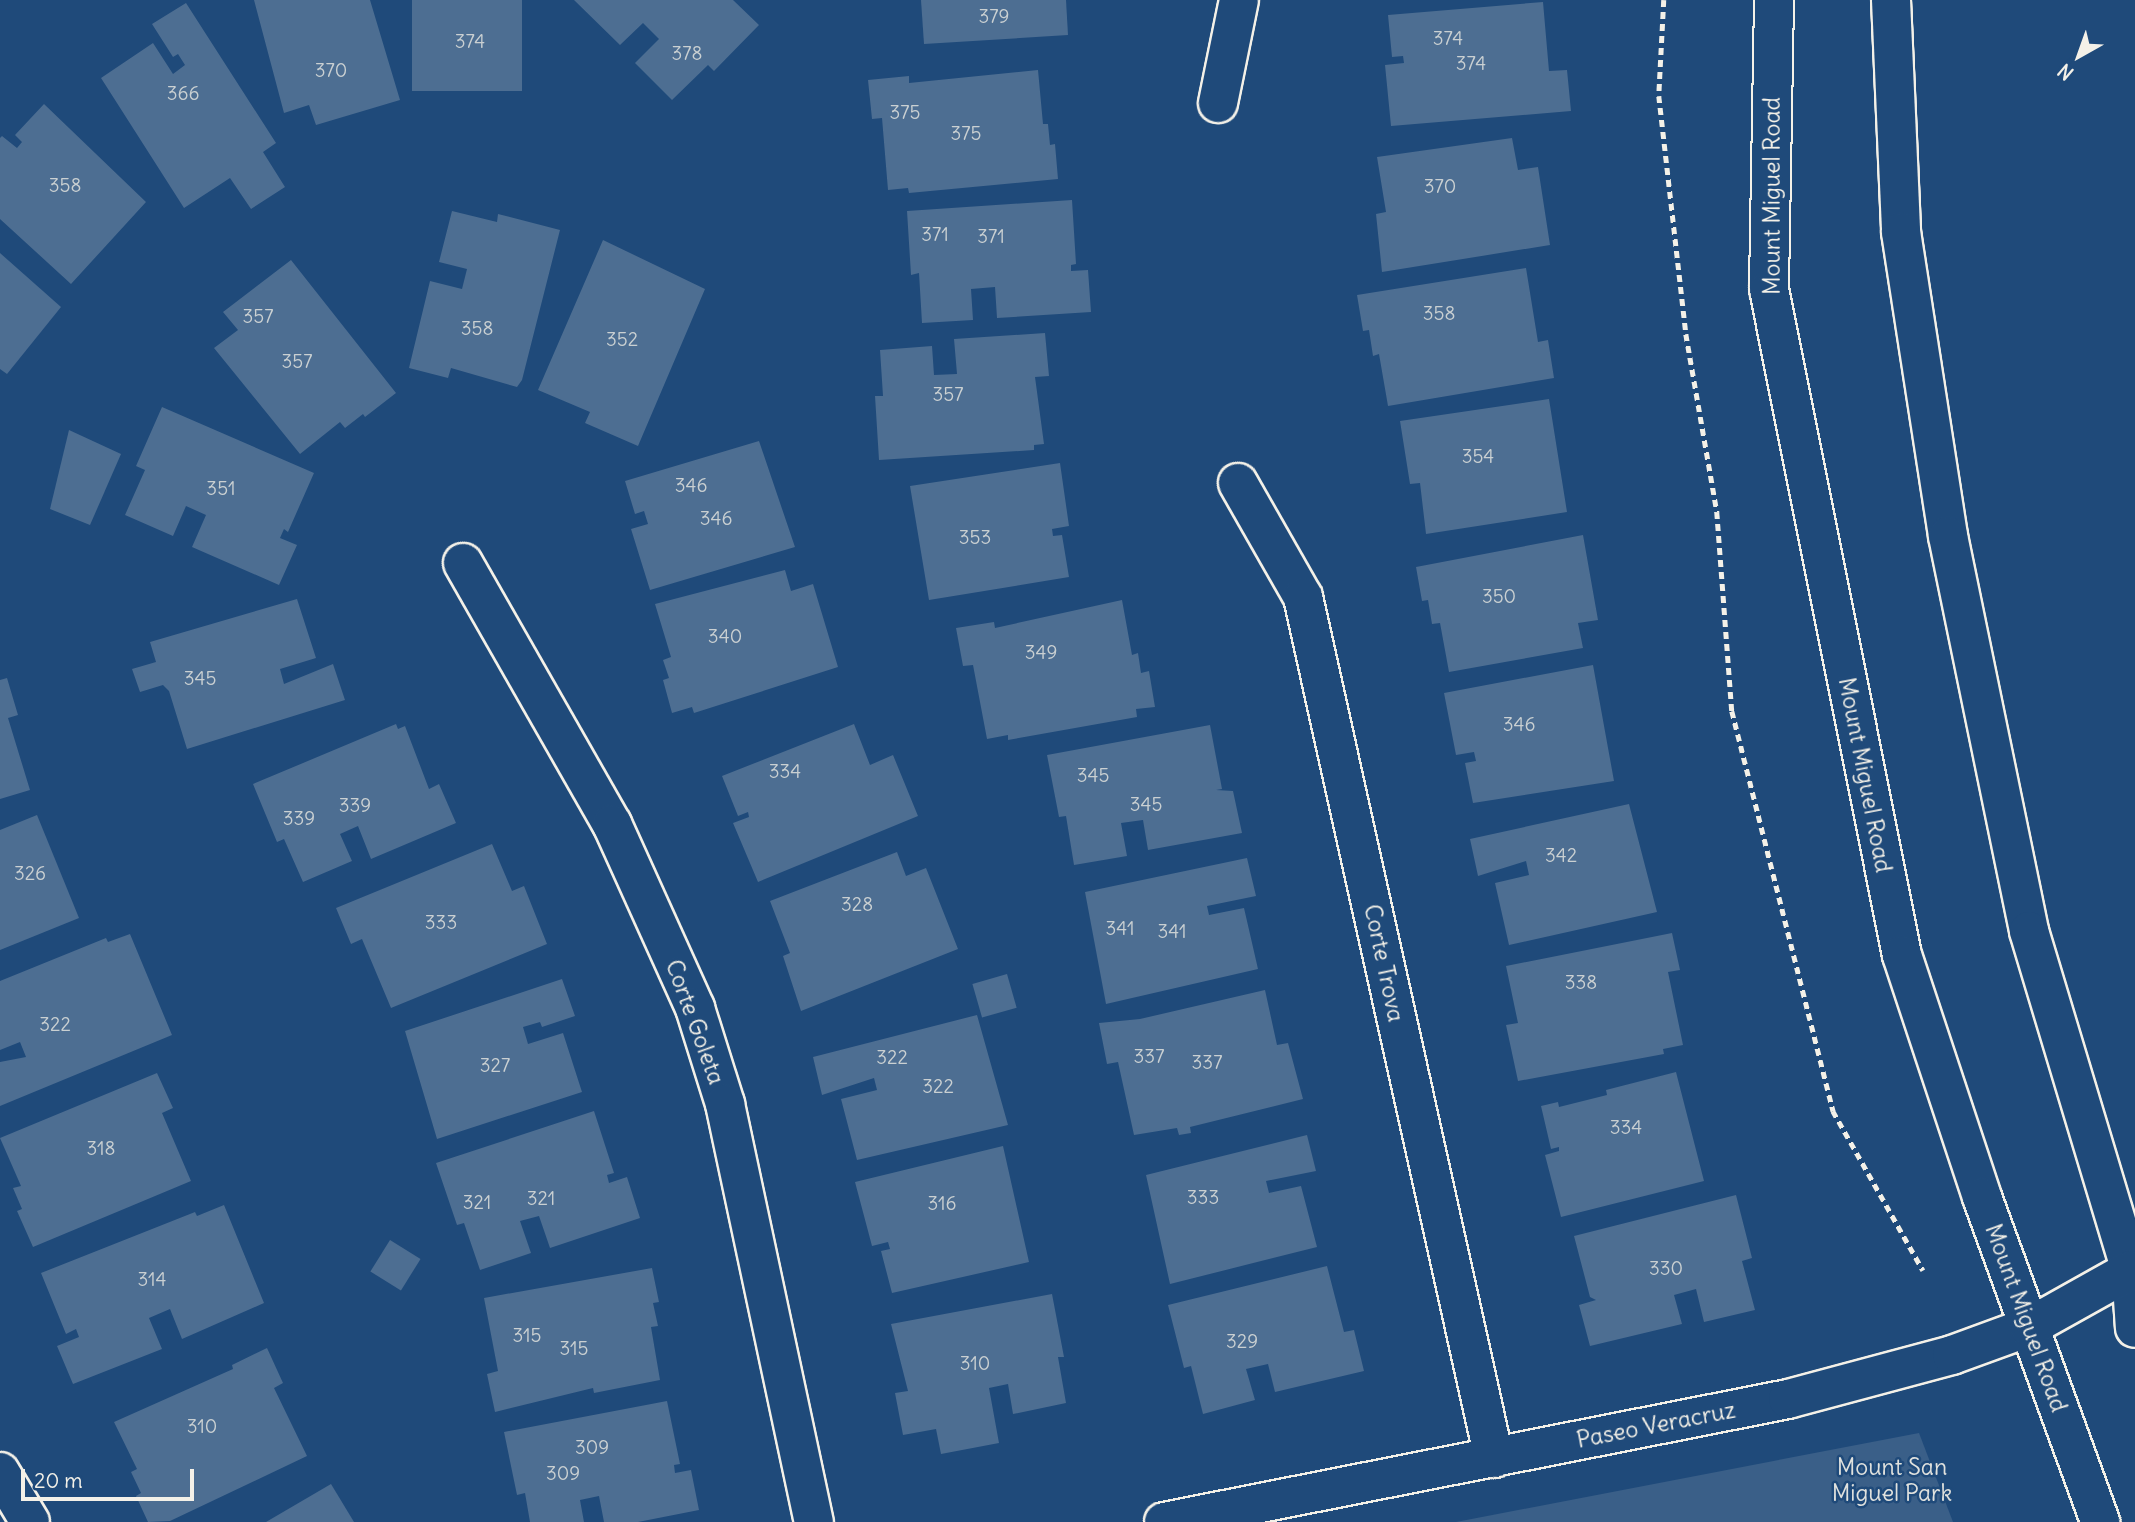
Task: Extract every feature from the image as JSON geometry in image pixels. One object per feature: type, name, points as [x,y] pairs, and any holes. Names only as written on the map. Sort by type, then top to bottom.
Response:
[{"type":"street","points":[[1218,103],[1239,0]]},
{"type":"street","name":"Mount Miguel Road","points":[[1774,0],[1769,289],[1902,954],[2029,1327],[2100,1522]]},
{"type":"street","points":[[1891,0],[1901,232],[1948,536],[2029,931],[2130,1270],[2135,1328]]},
{"type":"street","name":"Corte Trova","points":[[1238,483],[1303,597],[1494,1458]]},
{"type":"street","name":"Corte Goleta","points":[[463,563],[612,824],[695,1007],[725,1104],[814,1522]]},
{"type":"street","name":"Paseo Veracruz","points":[[1164,1522],[1788,1399],[1952,1355],[2029,1327],[2130,1270]]},
{"type":"street","points":[[0,1472],[30,1522]]},
{"type":"path","points":[[1664,0],[1658,96],[1686,334],[1717,512],[1732,711],[1833,1111],[1923,1270]]},
{"type":"green space","name":"Mount San Miguel Park","points":[[1919,1433],[1953,1522],[1456,1522]]},
{"type":"building","points":[[254,0],[370,0],[400,100],[316,125],[309,105],[284,113]]},
{"type":"building","points":[[412,0],[522,0],[522,91],[412,91]]},
{"type":"building","points":[[574,0],[733,0],[759,25],[714,71],[708,65],[672,100],[635,63],[659,39],[643,23],[620,45]]},
{"type":"building","points":[[921,0],[1066,0],[1068,35],[924,44]]},
{"type":"building","points":[[1543,2],[1549,71],[1567,70],[1571,111],[1391,126],[1385,65],[1404,63],[1403,56],[1392,57],[1388,15]]},
{"type":"building","points":[[186,3],[276,143],[263,152],[285,187],[251,209],[230,178],[184,208],[101,78],[153,43],[173,74],[185,65],[178,54],[173,57],[152,24]]},
{"type":"building","points":[[1038,70],[1043,124],[1048,124],[1050,145],[1055,144],[1058,179],[909,193],[908,188],[888,190],[882,118],[872,119],[868,80],[909,76],[909,83]]},
{"type":"building","points":[[44,104],[146,202],[71,284],[0,219],[0,138],[2,136],[17,148],[22,142],[15,135]]},
{"type":"building","points":[[1512,138],[1518,170],[1538,167],[1550,245],[1382,272],[1376,214],[1386,212],[1377,157]]},
{"type":"building","points":[[1072,200],[1076,264],[1071,265],[1071,271],[1088,270],[1091,312],[997,318],[995,287],[971,289],[973,320],[922,323],[919,273],[911,275],[907,211]]},
{"type":"building","points":[[452,211],[497,222],[498,214],[560,230],[522,380],[517,387],[451,368],[448,378],[409,368],[430,281],[462,289],[467,269],[439,262]]},
{"type":"building","points":[[603,240],[705,289],[638,446],[585,423],[590,412],[538,390]]},
{"type":"building","points":[[0,253],[61,307],[7,374],[0,369]]},
{"type":"building","points":[[291,260],[396,393],[365,417],[363,414],[345,428],[340,422],[300,454],[214,348],[238,330],[223,312]]},
{"type":"building","points":[[1526,268],[1538,342],[1548,340],[1554,378],[1388,406],[1379,354],[1373,356],[1369,330],[1363,331],[1357,295]]},
{"type":"building","points":[[1045,333],[1049,376],[1035,377],[1044,444],[1034,445],[1034,450],[879,460],[875,396],[883,396],[880,350],[932,346],[934,375],[957,374],[954,339]]},
{"type":"building","points":[[1549,399],[1567,512],[1426,534],[1420,483],[1410,484],[1400,421]]},
{"type":"building","points":[[162,407],[314,473],[288,532],[284,529],[280,538],[297,545],[279,585],[192,547],[206,515],[186,506],[173,536],[125,515],[145,470],[136,466]]},
{"type":"building","points":[[69,430],[121,454],[90,525],[50,509]]},
{"type":"building","points":[[759,441],[795,547],[650,590],[631,529],[648,524],[644,511],[635,514],[625,481]]},
{"type":"building","points":[[1060,463],[1069,526],[1052,529],[1053,536],[1062,535],[1069,577],[929,600],[910,486]]},
{"type":"building","points":[[1583,535],[1598,620],[1578,623],[1583,648],[1449,672],[1440,623],[1432,624],[1428,600],[1422,601],[1416,567]]},
{"type":"building","points":[[785,570],[791,591],[813,584],[838,667],[694,713],[692,707],[672,713],[663,680],[669,678],[663,660],[671,657],[655,604]]},
{"type":"building","points":[[297,599],[316,658],[280,669],[284,684],[333,664],[345,700],[187,749],[169,691],[163,685],[140,692],[132,669],[156,662],[150,642]]},
{"type":"building","points":[[1122,600],[1132,655],[1138,653],[1141,673],[1149,671],[1155,707],[1136,709],[1137,717],[1008,740],[1008,735],[987,739],[973,665],[963,666],[956,628],[994,622],[995,628]]},
{"type":"building","points":[[1593,665],[1614,781],[1473,803],[1465,763],[1476,761],[1474,752],[1456,755],[1444,693]]},
{"type":"building","points":[[7,678],[18,715],[8,718],[30,790],[0,799],[0,680]]},
{"type":"building","points":[[396,724],[398,729],[405,726],[429,789],[439,784],[456,823],[371,859],[358,826],[340,834],[352,861],[303,882],[284,839],[277,842],[253,784]]},
{"type":"building","points":[[854,724],[870,765],[893,755],[918,816],[758,882],[733,823],[749,817],[748,812],[738,816],[722,776]]},
{"type":"building","points":[[1210,725],[1222,789],[1216,790],[1233,791],[1242,833],[1148,850],[1143,820],[1121,823],[1127,856],[1074,865],[1066,816],[1059,817],[1047,755]]},
{"type":"building","points":[[1629,804],[1657,912],[1509,945],[1495,883],[1529,875],[1526,861],[1478,876],[1470,839]]},
{"type":"building","points":[[37,815],[79,918],[0,950],[0,830]]},
{"type":"building","points":[[492,844],[512,891],[524,886],[547,944],[391,1008],[362,939],[351,944],[336,908]]},
{"type":"building","points":[[897,852],[906,876],[926,868],[958,949],[801,1011],[783,956],[790,953],[770,901]]},
{"type":"building","points":[[1247,858],[1256,896],[1207,906],[1209,915],[1244,908],[1258,969],[1106,1004],[1085,892]]},
{"type":"building","points":[[1672,933],[1680,970],[1668,972],[1683,1045],[1663,1049],[1664,1054],[1518,1081],[1506,1025],[1518,1023],[1506,966]]},
{"type":"building","points":[[130,934],[172,1035],[0,1106],[0,1062],[26,1057],[20,1042],[0,1050],[0,981],[106,938],[108,942]]},
{"type":"building","points":[[1007,974],[1017,1008],[982,1018],[972,984]]},
{"type":"building","points":[[562,979],[575,1016],[542,1027],[540,1022],[523,1027],[528,1044],[563,1033],[582,1092],[437,1139],[405,1031]]},
{"type":"building","points":[[1265,990],[1277,1045],[1288,1043],[1303,1099],[1190,1127],[1191,1133],[1179,1135],[1177,1128],[1134,1135],[1118,1062],[1107,1064],[1099,1023],[1140,1019]]},
{"type":"building","points":[[977,1015],[1008,1125],[857,1160],[841,1099],[877,1090],[874,1078],[822,1095],[813,1057]]},
{"type":"building","points":[[1676,1072],[1704,1181],[1561,1217],[1545,1155],[1559,1151],[1559,1147],[1551,1149],[1541,1106],[1558,1102],[1559,1107],[1607,1095],[1606,1090]]},
{"type":"building","points":[[157,1073],[173,1108],[162,1113],[191,1181],[33,1247],[17,1211],[22,1209],[13,1188],[21,1186],[0,1138]]},
{"type":"building","points":[[594,1111],[614,1173],[607,1175],[609,1183],[627,1177],[640,1218],[550,1248],[539,1216],[520,1221],[531,1253],[480,1270],[464,1223],[457,1225],[436,1163]]},
{"type":"building","points":[[1307,1135],[1316,1171],[1266,1181],[1269,1193],[1301,1186],[1317,1247],[1170,1284],[1146,1175]]},
{"type":"building","points":[[1003,1146],[1029,1262],[892,1293],[881,1251],[890,1249],[888,1242],[872,1246],[855,1182]]},
{"type":"building","points":[[1736,1195],[1752,1258],[1742,1261],[1755,1310],[1704,1322],[1696,1289],[1674,1295],[1682,1324],[1590,1346],[1579,1305],[1596,1300],[1590,1297],[1574,1236]]},
{"type":"building","points":[[224,1205],[264,1303],[182,1339],[170,1309],[149,1318],[162,1349],[73,1384],[57,1346],[79,1337],[76,1329],[66,1334],[41,1273],[195,1212],[197,1216]]},
{"type":"building","points":[[390,1240],[421,1259],[401,1290],[370,1271]]},
{"type":"building","points":[[1327,1266],[1344,1332],[1354,1330],[1364,1371],[1275,1392],[1268,1364],[1246,1369],[1255,1400],[1203,1414],[1191,1366],[1184,1368],[1168,1305]]},
{"type":"building","points":[[652,1268],[659,1302],[653,1303],[658,1326],[651,1327],[660,1380],[594,1393],[593,1388],[495,1412],[487,1374],[498,1371],[484,1298]]},
{"type":"building","points":[[1052,1294],[1064,1357],[1058,1357],[1066,1403],[1013,1414],[1008,1384],[989,1388],[999,1443],[941,1454],[936,1429],[903,1435],[895,1393],[908,1391],[891,1324]]},
{"type":"building","points":[[267,1348],[283,1383],[274,1388],[307,1456],[170,1521],[148,1522],[136,1496],[141,1493],[131,1472],[137,1469],[114,1422],[233,1369],[232,1365]]},
{"type":"building","points":[[667,1401],[680,1464],[674,1465],[675,1473],[691,1470],[699,1510],[638,1522],[604,1522],[599,1496],[580,1500],[584,1522],[530,1522],[525,1493],[517,1495],[504,1432]]},
{"type":"building","points":[[331,1484],[354,1522],[266,1522]]}]
